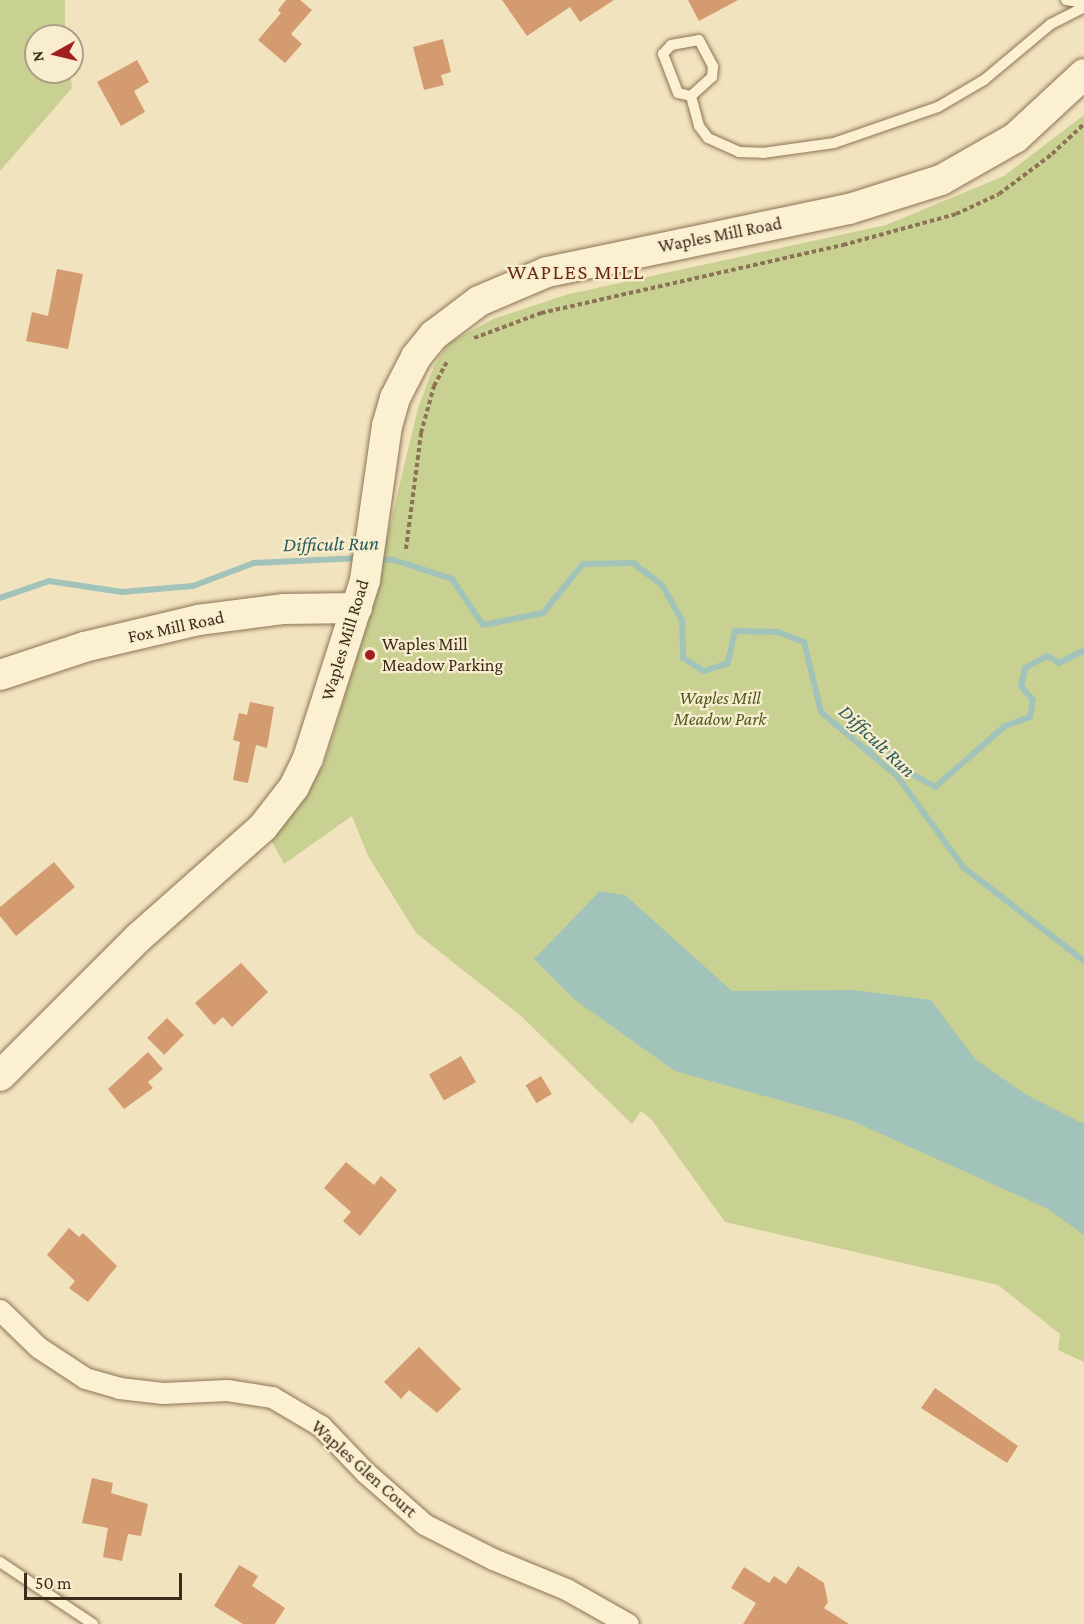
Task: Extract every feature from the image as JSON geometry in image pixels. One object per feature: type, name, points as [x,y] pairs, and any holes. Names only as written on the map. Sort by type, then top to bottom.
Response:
[{"type":"main road","name":"Waples Mill Road","points":[[0,1076],[138,938],[278,811],[308,758],[361,594],[373,538],[387,426],[395,398],[416,357],[434,335],[460,313],[499,291],[547,272],[849,209],[941,180],[1015,138],[1084,74]]},
{"type":"main road","name":"Fox Mill Road","points":[[0,675],[84,647],[198,621],[284,609],[361,594]]},
{"type":"street","name":"Waples Glen Court","points":[[0,1310],[39,1347],[85,1378],[119,1388],[163,1392],[227,1390],[272,1397],[321,1426],[365,1472],[424,1524],[493,1559],[566,1589],[628,1624]]},
{"type":"lane","points":[[1066,0],[1084,5]]},
{"type":"lane","points":[[691,96],[699,126],[721,146],[764,153],[806,149],[938,107],[984,80],[1052,24],[1084,5]]},
{"type":"lane","points":[[699,40],[713,66],[712,77],[691,96],[678,93],[663,54],[671,45],[699,40]]},
{"type":"lane","points":[[0,1562],[93,1624]]},
{"type":"path","points":[[469,342],[541,314],[843,245],[956,214],[999,194],[1052,154],[1084,123]]},
{"type":"path","points":[[406,549],[421,433],[434,386],[452,352]]},
{"type":"green space","points":[[0,0],[65,0],[65,24],[24,24],[24,84],[72,84],[72,88],[0,171]]},
{"type":"green space","name":"Waples Mill Meadow Park","points":[[1084,115],[1084,1362],[1058,1350],[1060,1334],[998,1285],[725,1222],[651,1119],[641,1111],[632,1124],[521,1016],[416,933],[368,856],[352,816],[284,864],[269,836],[299,803],[324,764],[364,634],[418,408],[434,366],[449,343],[493,319],[569,294],[886,225],[1004,176]]},
{"type":"water","points":[[600,891],[625,895],[732,991],[854,990],[931,1000],[976,1060],[1027,1095],[1084,1124],[1084,1235],[1048,1209],[850,1120],[675,1071],[575,1000],[534,959]]},
{"type":"building","points":[[286,0],[300,0],[312,10],[291,34],[302,44],[285,63],[258,40],[281,13],[278,10]]},
{"type":"building","points":[[502,0],[614,0],[580,22],[570,7],[527,36]]},
{"type":"building","points":[[688,0],[738,0],[699,21]]},
{"type":"building","points":[[443,39],[451,72],[441,75],[444,85],[424,90],[413,47]]},
{"type":"building","points":[[137,60],[149,82],[134,91],[145,112],[121,126],[97,82]]},
{"type":"building","points":[[57,269],[83,274],[68,349],[26,341],[32,312],[48,316]]},
{"type":"building","points":[[250,702],[274,707],[267,748],[256,745],[248,783],[233,780],[240,742],[233,740],[239,713],[247,715]]},
{"type":"building","points":[[54,862],[75,887],[16,936],[0,916],[0,907]]},
{"type":"building","points":[[241,963],[268,992],[232,1027],[223,1017],[214,1025],[195,1003]]},
{"type":"building","points":[[167,1018],[184,1035],[164,1055],[147,1038]]},
{"type":"building","points":[[148,1052],[163,1069],[148,1082],[153,1088],[124,1109],[108,1089]]},
{"type":"building","points":[[461,1056],[476,1082],[444,1100],[429,1074]]},
{"type":"building","points":[[541,1076],[552,1094],[536,1103],[526,1085]]},
{"type":"building","points":[[346,1162],[374,1185],[381,1176],[397,1190],[360,1236],[343,1221],[351,1212],[324,1188]]},
{"type":"building","points":[[69,1228],[79,1237],[83,1233],[117,1266],[88,1302],[69,1288],[75,1281],[47,1255]]},
{"type":"building","points":[[419,1347],[461,1389],[437,1413],[409,1390],[401,1399],[384,1382]]},
{"type":"building","points":[[935,1388],[1018,1446],[1007,1463],[921,1408]]},
{"type":"building","points":[[92,1478],[113,1483],[111,1493],[148,1504],[141,1536],[128,1534],[122,1561],[103,1557],[108,1528],[82,1523]]},
{"type":"building","points":[[239,1565],[258,1576],[252,1586],[285,1608],[275,1624],[243,1624],[214,1606]]},
{"type":"building","points":[[798,1566],[824,1583],[828,1602],[824,1608],[849,1624],[743,1624],[756,1603],[731,1588],[744,1567],[769,1583],[774,1576],[786,1584]]},
{"type":"waterway","name":"Difficult Run","points":[[0,598],[49,581],[122,592],[193,586],[254,563],[359,558]]},
{"type":"waterway","name":"Difficult Run","points":[[375,559],[394,560],[452,579],[483,625],[543,613],[583,564],[633,563],[662,585],[682,620],[683,658],[704,671],[728,663],[735,631],[778,632],[804,642],[821,712],[897,776],[963,867],[1084,961]]},
{"type":"waterway","points":[[868,751],[884,744],[909,772],[935,787],[1005,726],[1030,717],[1033,700],[1021,686],[1025,668],[1047,656],[1059,663],[1084,650]]},
{"type":"place","name":"Waples Mill Meadow Parking","points":[[370,655]]},
{"type":"district","name":"WAPLES MILL","points":[[576,272]]}]
